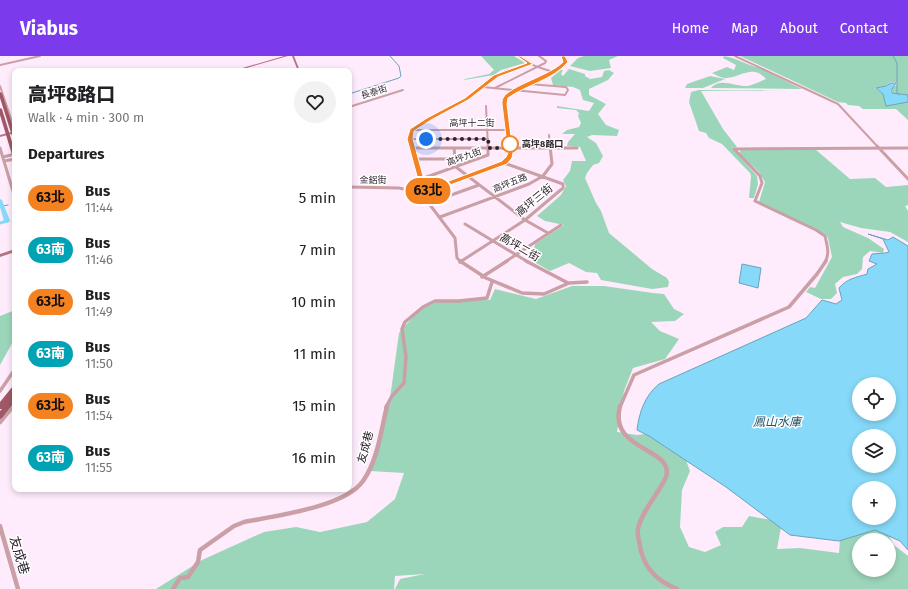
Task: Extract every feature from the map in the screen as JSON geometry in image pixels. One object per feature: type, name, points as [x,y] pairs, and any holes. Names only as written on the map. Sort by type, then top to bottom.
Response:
[{"type":"main road","points":[[0,93],[12,124]]},
{"type":"main road","points":[[0,109],[12,147]]},
{"type":"main road","points":[[0,408],[12,392]]},
{"type":"main road","points":[[0,416],[12,400]]},
{"type":"street","points":[[0,64],[40,56]]},
{"type":"street","points":[[244,68],[287,56]]},
{"type":"street","points":[[292,56],[298,68]]},
{"type":"street","points":[[519,56],[539,68],[553,72]]},
{"type":"street","points":[[494,88],[545,64],[546,61],[539,56]]},
{"type":"street","points":[[421,193],[504,163],[509,158],[510,148],[504,100],[508,94],[563,66],[566,62],[564,56]]},
{"type":"street","points":[[735,56],[838,104],[908,179]]},
{"type":"street","points":[[421,193],[423,187],[410,139],[412,130],[466,99],[501,74],[531,64]]},
{"type":"street","points":[[483,87],[565,95],[568,90],[566,87],[530,84]]},
{"type":"street","points":[[0,86],[12,123]]},
{"type":"street","name":"長泰街","points":[[352,106],[403,90]]},
{"type":"street","name":"高坪九街","points":[[420,179],[487,156],[489,153],[489,148],[486,106]]},
{"type":"street","name":"高坪十二街","points":[[412,130],[508,130]]},
{"type":"street","points":[[0,136],[12,133]]},
{"type":"street","name":"高坪五路","points":[[440,217],[529,184],[542,176],[552,164],[549,135]]},
{"type":"street","points":[[410,139],[488,139]]},
{"type":"street","points":[[0,148],[12,188]]},
{"type":"street","points":[[413,148],[576,148]]},
{"type":"street","points":[[454,148],[456,167],[526,220],[548,233]]},
{"type":"street","points":[[677,589],[660,582],[652,576],[644,564],[640,551],[638,528],[656,492],[663,484],[667,471],[665,464],[660,457],[652,454],[626,438],[619,426],[619,413],[622,401],[634,375],[788,307],[817,274],[827,259],[828,249],[825,236],[816,230],[755,201],[762,183],[760,176],[734,149],[908,148]]},
{"type":"street","points":[[3,157],[12,156]]},
{"type":"street","points":[[4,161],[12,157]]},
{"type":"street","points":[[415,159],[456,159]]},
{"type":"street","name":"高坪三街","points":[[460,262],[526,220],[564,188],[563,184],[504,163]]},
{"type":"street","points":[[429,203],[479,185]]},
{"type":"street","name":"金鋁街","points":[[352,187],[399,188],[421,193]]},
{"type":"street","points":[[421,193],[455,238],[456,254],[460,262],[482,277],[492,282],[535,295],[553,292],[568,284],[587,282]]},
{"type":"street","name":"高坪二街","points":[[465,224],[493,242],[568,284]]},
{"type":"street","points":[[482,277],[561,225]]},
{"type":"street","points":[[0,256],[12,251]]},
{"type":"street","points":[[0,259],[12,254]]},
{"type":"street","name":"友成巷","points":[[173,589],[180,578],[188,577],[198,562],[200,550],[217,536],[234,526],[244,522],[329,503],[357,490],[366,477],[371,466],[387,404],[404,383],[406,369],[402,329],[405,322],[423,307],[435,301],[459,301],[487,298],[492,282]]},
{"type":"street","points":[[0,391],[12,373]]},
{"type":"street","points":[[0,422],[12,407]]},
{"type":"street","name":"友成巷","points":[[0,526],[18,589]]},
{"type":"green space","points":[[481,56],[514,56],[525,63],[501,70],[494,75],[464,80],[489,74],[494,70]]},
{"type":"green space","points":[[584,56],[618,56],[609,60],[611,68],[590,71],[570,66],[578,58]]},
{"type":"green space","points":[[724,56],[760,68],[802,89],[711,88],[719,83],[748,86],[766,79],[756,72],[747,72],[725,78],[712,73],[727,67],[734,70],[736,65],[723,58]]},
{"type":"green space","points":[[740,56],[908,56],[908,95],[893,94],[893,90],[888,89],[897,85],[896,82],[891,82],[885,86],[875,88],[884,95],[886,103],[889,105],[908,102],[908,120],[896,109],[863,109],[859,106],[838,102]]},
{"type":"green space","points":[[569,69],[585,74],[585,76],[590,79],[602,77],[604,71],[609,70],[614,73],[608,80],[589,89],[589,95],[606,104],[598,114],[606,125],[619,130],[617,136],[592,135],[587,137],[596,143],[603,156],[599,163],[593,165],[585,178],[601,211],[609,233],[652,269],[667,278],[669,282],[668,287],[652,289],[601,280],[597,273],[586,272],[569,263],[550,271],[531,260],[535,244],[564,225],[545,221],[537,216],[561,195],[566,186],[563,180],[570,171],[572,161],[586,161],[580,147],[567,146],[568,142],[575,134],[562,134],[567,130],[579,127],[581,123],[578,116],[579,113],[576,110],[557,108],[557,106],[589,111],[594,103],[583,100],[580,90],[573,87],[553,85],[551,78],[561,70],[563,70],[561,74],[563,76]]},
{"type":"green space","points":[[710,76],[725,79],[703,88],[685,88],[687,84]]},
{"type":"green space","points":[[699,90],[789,90],[701,91],[723,129],[737,147],[732,148],[757,176],[758,184],[754,198],[749,198],[750,173],[722,144],[709,138],[706,133],[699,131],[689,102],[691,92]]},
{"type":"green space","points":[[815,149],[850,179],[875,178],[886,187],[908,185],[908,205],[905,206],[908,211],[908,242],[890,232],[861,228],[840,222],[843,227],[868,238],[884,249],[883,253],[870,251],[863,257],[862,269],[857,274],[843,277],[835,284],[837,293],[831,299],[821,299],[806,292],[810,287],[815,288],[832,257],[828,238],[825,234],[759,202],[765,182],[759,172],[739,153],[741,150]]},
{"type":"green space","points":[[572,286],[604,286],[664,294],[674,309],[684,314],[675,321],[651,322],[660,331],[679,339],[665,359],[633,368],[624,391],[617,432],[637,435],[655,433],[677,436],[690,471],[682,490],[680,527],[689,547],[705,552],[721,545],[715,532],[723,527],[742,527],[749,516],[782,522],[777,549],[800,548],[839,553],[840,539],[852,535],[852,577],[896,577],[896,547],[908,556],[908,589],[395,589],[400,579],[425,574],[395,576],[394,589],[156,589],[202,560],[264,532],[296,527],[320,532],[367,522],[395,499],[404,473],[370,471],[390,398],[399,333],[418,311],[437,302],[480,298],[490,300],[495,289],[536,299]]},
{"type":"green space","points":[[12,311],[12,343],[0,365],[0,316]]},
{"type":"green space","points":[[870,529],[885,530],[887,533],[858,533]]},
{"type":"water","points":[[891,83],[896,83],[892,89],[892,93],[908,95],[908,102],[886,106],[883,94],[876,88],[886,86]]},
{"type":"water","name":"鳳山水庫","points":[[868,234],[888,240],[893,237],[908,246],[908,550],[900,541],[896,539],[896,533],[882,533],[875,530],[865,533],[852,533],[852,537],[839,541],[790,535],[726,487],[649,436],[637,430],[639,417],[646,399],[659,384],[806,318],[822,300],[836,304],[842,300],[839,288],[842,285],[849,280],[867,274],[868,269],[877,264],[869,261],[872,254],[889,252],[883,239]]},
{"type":"water","points":[[742,264],[761,268],[758,288],[739,283]]},
{"type":"waterway","points":[[352,93],[399,78],[401,76],[399,66],[390,56]]},
{"type":"waterway","points":[[893,56],[897,63],[897,93],[899,95]]},
{"type":"waterway","points":[[0,200],[7,221]]},
{"type":"waterway","points":[[3,206],[8,205]]},
{"type":"waterway","points":[[0,223],[7,221]]},
{"type":"bus line","name":"63北","points":[[519,56],[531,64],[506,71],[496,76],[476,93],[414,127],[410,132],[410,139],[423,187],[421,193],[504,163],[509,158],[510,153],[504,100],[508,94],[559,69],[566,62],[563,56]]},
{"type":"place","name":"高坪8路口","points":[[510,144]]},
{"type":"route","points":[[426,139],[488,139],[489,148],[510,148],[510,144]]}]
